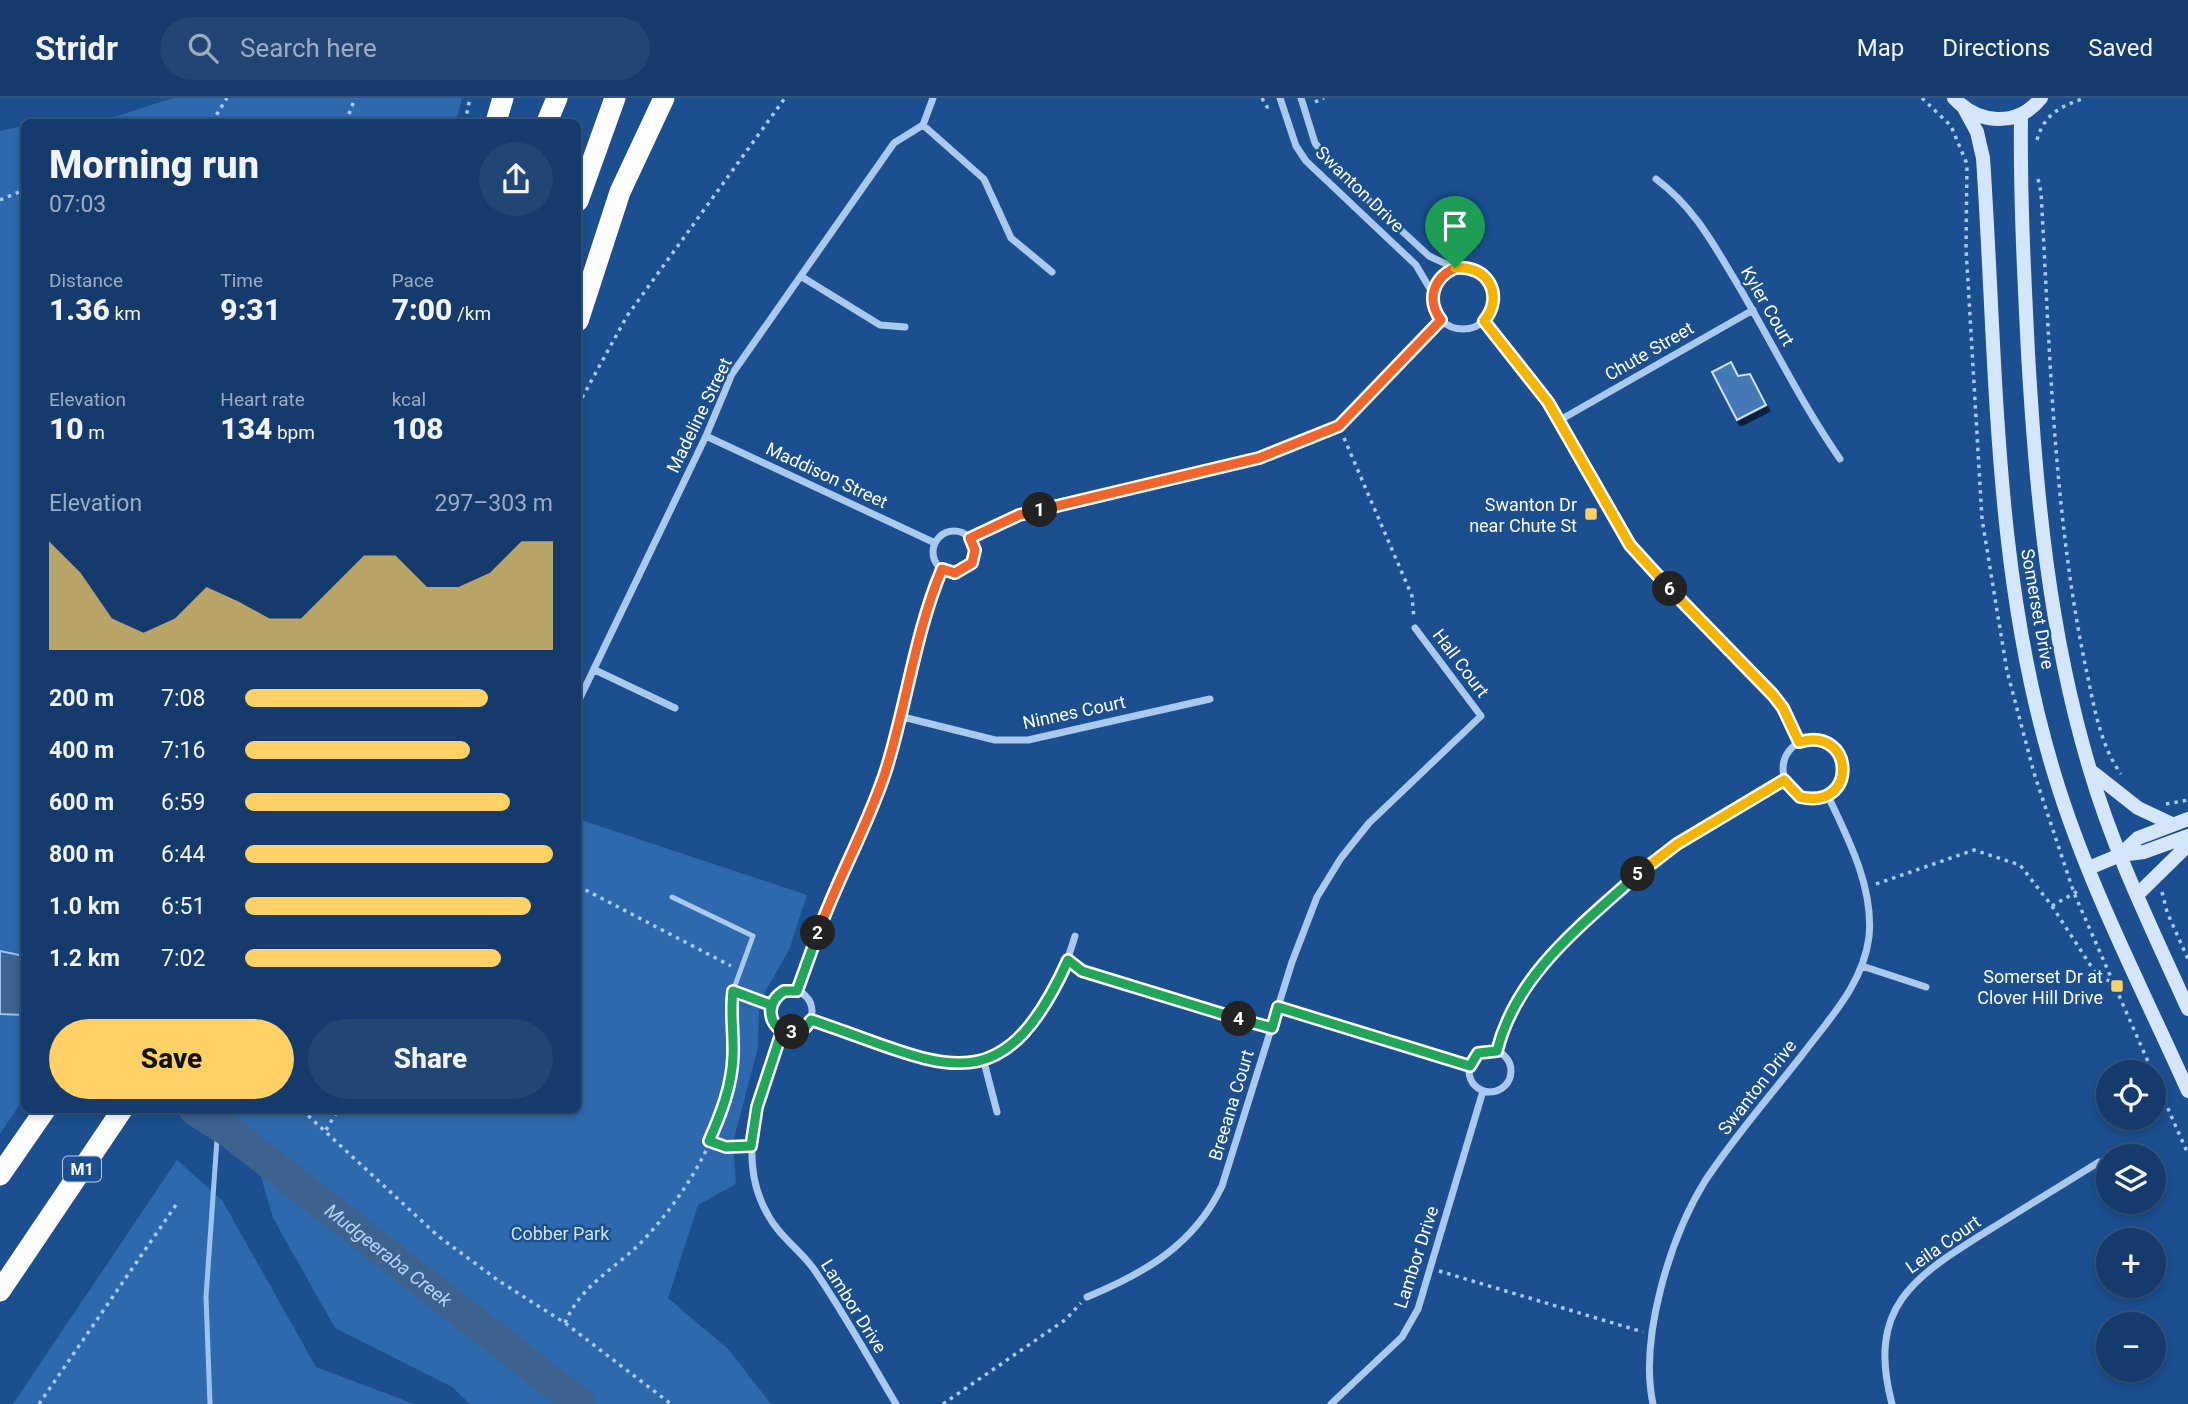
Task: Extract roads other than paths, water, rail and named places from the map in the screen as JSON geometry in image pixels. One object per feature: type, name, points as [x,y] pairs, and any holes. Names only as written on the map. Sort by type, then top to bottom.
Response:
[{"type":"highway","points":[[497,119],[503,98]]},
{"type":"highway","points":[[548,119],[557,98]]},
{"type":"highway","points":[[581,193],[615,98]]},
{"type":"highway","points":[[581,312],[620,192],[664,98]]},
{"type":"highway","points":[[0,1175],[43,1113]]},
{"type":"highway","name":"M1","points":[[0,1291],[120,1113]]},
{"type":"main road","points":[[2021,115],[2041,98]]},
{"type":"main road","name":"Somerset Drive","points":[[1959,103],[1991,120],[2021,115],[2019,180],[2033,439],[2054,625],[2090,771],[2120,855],[2188,1009]]},
{"type":"main road","name":"Somerset Drive","points":[[1959,103],[1977,132],[1983,158],[1995,393],[2010,569],[2042,730],[2054,774],[2089,868],[2188,1091]]},
{"type":"main road","points":[[2090,771],[2138,808],[2172,824]]},
{"type":"main road","points":[[2120,855],[2138,838],[2188,819]]},
{"type":"main road","points":[[2089,868],[2120,855],[2144,852],[2188,836]]},
{"type":"main road","points":[[2137,895],[2188,845]]},
{"type":"street","points":[[933,98],[923,125],[984,178],[1010,238],[1052,272]]},
{"type":"street","name":"Swanton Drive","points":[[1280,98],[1296,146],[1306,161],[1416,265],[1433,294]]},
{"type":"street","name":"Swanton Drive","points":[[1301,98],[1315,143],[1336,170],[1429,256],[1455,268]]},
{"type":"street","name":"Madeline Street","points":[[581,696],[706,436],[732,374],[803,277],[894,143],[923,125]]},
{"type":"street","name":"Kyler Court","points":[[1656,179],[1678,195],[1699,221],[1753,310],[1814,421],[1840,459]]},
{"type":"street","points":[[1455,268],[1476,269],[1491,283],[1494,304],[1484,321],[1463,330],[1441,320],[1434,308],[1433,294],[1440,278],[1455,268]]},
{"type":"street","points":[[803,277],[880,325],[905,327]]},
{"type":"street","name":"Chute Street","points":[[1560,420],[1753,310]]},
{"type":"street","points":[[970,538],[1019,515],[1259,458],[1339,426],[1441,320]]},
{"type":"street","points":[[1484,321],[1514,356],[1560,420],[1630,545],[1773,695],[1783,708],[1799,742]]},
{"type":"street","name":"Maddison Street","points":[[706,436],[935,543]]},
{"type":"street","points":[[955,530],[970,538],[975,550],[972,563],[955,573],[942,569],[933,557],[935,543],[939,536],[955,530]]},
{"type":"street","points":[[797,991],[829,902],[879,792],[903,717],[925,608],[942,569]]},
{"type":"street","name":"Hall Court","points":[[1415,628],[1480,716]]},
{"type":"street","points":[[595,670],[675,708]]},
{"type":"street","name":"Ninnes Court","points":[[903,717],[995,740],[1028,740],[1210,699]]},
{"type":"street","name":"Breeana Court","points":[[1087,1297],[1142,1273],[1206,1215],[1222,1186],[1308,917],[1341,858],[1393,799],[1480,716]]},
{"type":"street","points":[[1809,739],[1827,742],[1840,756],[1843,771],[1841,781],[1828,796],[1812,800],[1800,797],[1784,780],[1785,756],[1799,742],[1809,739]]},
{"type":"street","points":[[1497,1051],[1506,1022],[1521,991],[1565,941],[1662,854],[1784,780]]},
{"type":"street","name":"Swanton Drive","points":[[1653,1404],[1649,1371],[1652,1334],[1676,1247],[1700,1190],[1845,999],[1862,966],[1869,926],[1864,887],[1849,841],[1828,796]]},
{"type":"street","points":[[811,1020],[933,1060],[962,1064],[984,1062],[1008,1049],[1033,1025],[1068,960],[1075,936]]},
{"type":"street","points":[[1862,966],[1926,988]]},
{"type":"street","points":[[784,991],[797,991],[808,999],[811,1020],[799,1031],[782,1031],[772,1020],[771,1005],[784,991]]},
{"type":"street","points":[[1278,1007],[1470,1066]]},
{"type":"street","name":"Lambor Drive","points":[[782,1031],[757,1107],[751,1146],[758,1195],[768,1216],[825,1286],[896,1404]]},
{"type":"street","points":[[1497,1051],[1510,1065],[1510,1078],[1502,1089],[1483,1091],[1472,1083],[1470,1066],[1478,1053],[1497,1051]]},
{"type":"street","points":[[984,1062],[996,1112]]},
{"type":"street","name":"Lambor Drive","points":[[1331,1404],[1402,1337],[1419,1309],[1483,1091]]},
{"type":"street","name":"Leila Court","points":[[1892,1404],[1884,1361],[1885,1341],[1891,1320],[1907,1290],[1945,1258],[2096,1164]]},
{"type":"lane","points":[[672,897],[754,936],[733,991],[771,1005]]},
{"type":"waterway","name":"Mudgeeraba Creek","points":[[200,1113],[230,1132],[580,1404]]},
{"type":"waterway","points":[[210,1404],[206,1297],[218,1125]]},
{"type":"place","name":"Swanton Dr near Chute St","points":[[1591,514]]},
{"type":"place","name":"Somerset Dr at Clover Hill Drive","points":[[2117,986]]},
{"type":"park label","name":"Cobber Park","points":[[560,1233]]}]
